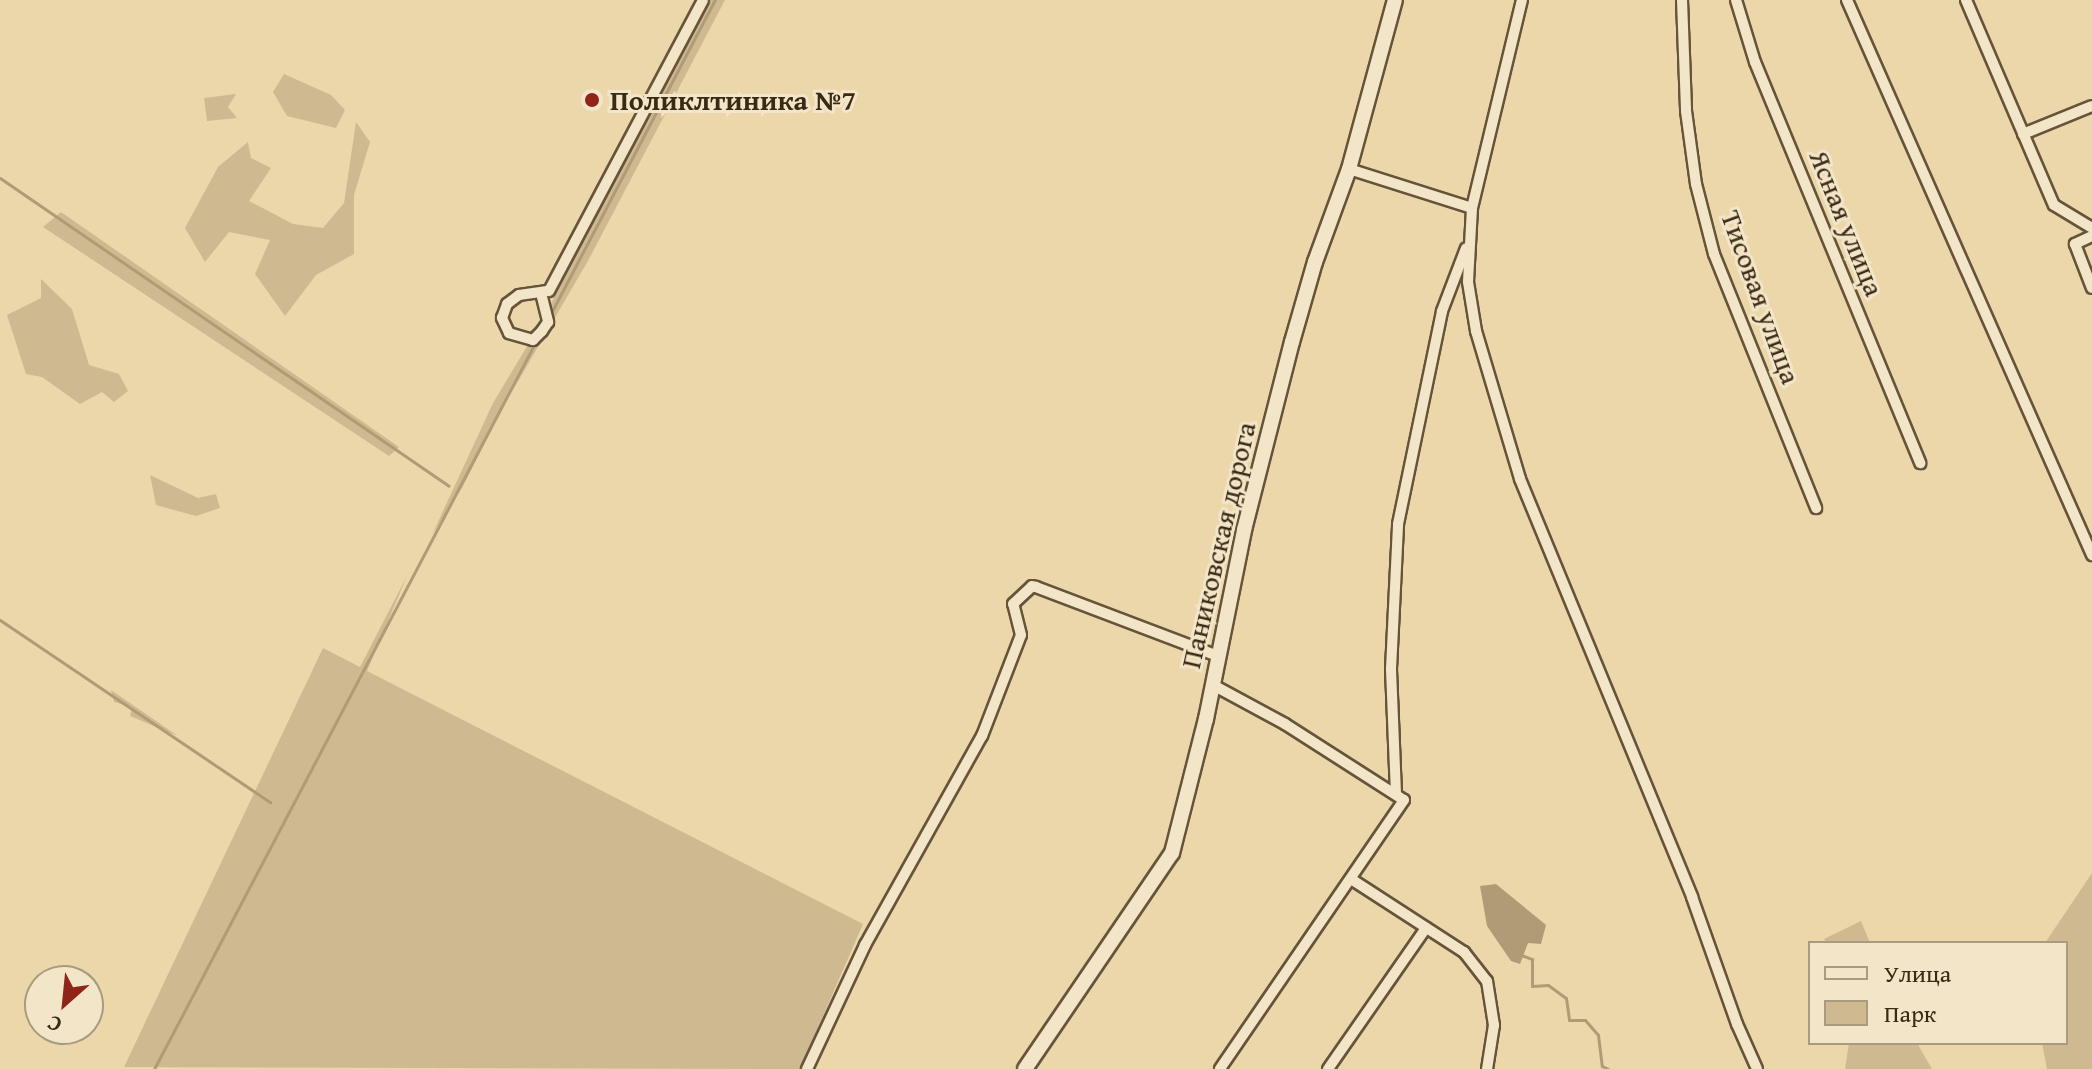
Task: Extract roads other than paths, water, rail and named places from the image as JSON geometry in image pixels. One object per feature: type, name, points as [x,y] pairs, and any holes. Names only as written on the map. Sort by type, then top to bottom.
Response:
[{"type":"street","points":[[541,293],[548,322],[542,331],[533,340],[509,333],[502,318],[507,304],[519,295],[549,291],[703,0]]},
{"type":"street","name":"Паниковская дорога","points":[[1025,1069],[1172,853],[1213,685],[1244,530],[1299,315],[1349,169],[1395,0]]},
{"type":"street","points":[[1522,0],[1472,208],[1468,282],[1476,331],[1520,479],[1692,897],[1757,1069]]},
{"type":"street","name":"Тисовая улица","points":[[1682,0],[1686,111],[1696,184],[1714,254],[1816,508]]},
{"type":"street","name":"Ясная улица","points":[[1736,0],[1755,62],[1920,463]]},
{"type":"street","points":[[1847,0],[2089,542],[2092,555]]},
{"type":"street","points":[[1966,0],[2054,205],[2092,228]]},
{"type":"street","points":[[2023,134],[2092,106]]},
{"type":"street","points":[[1349,169],[1472,208]]},
{"type":"street","points":[[2092,236],[2075,244],[2092,288]]},
{"type":"street","points":[[1396,794],[1391,669],[1398,524],[1442,311],[1468,242]]},
{"type":"street","points":[[807,1069],[865,945],[982,736],[1021,635],[1013,604],[1032,586],[1036,587],[1218,656]]},
{"type":"street","points":[[1213,685],[1285,724],[1404,800],[1220,1069]]},
{"type":"street","points":[[1351,879],[1464,952],[1487,981],[1494,1025],[1487,1069]]},
{"type":"street","points":[[1328,1069],[1426,928]]},
{"type":"waterway","points":[[550,315],[715,0]]},
{"type":"waterway","points":[[0,178],[449,486]]},
{"type":"waterway","points":[[154,1069],[535,343]]},
{"type":"waterway","points":[[0,620],[270,802]]},
{"type":"waterway","points":[[1521,955],[1532,959],[1532,986],[1548,985],[1566,998],[1569,1020],[1585,1020],[1598,1035],[1602,1066],[1608,1069]]},
{"type":"place","name":"Поликлтиника №7","points":[[592,100]]}]
